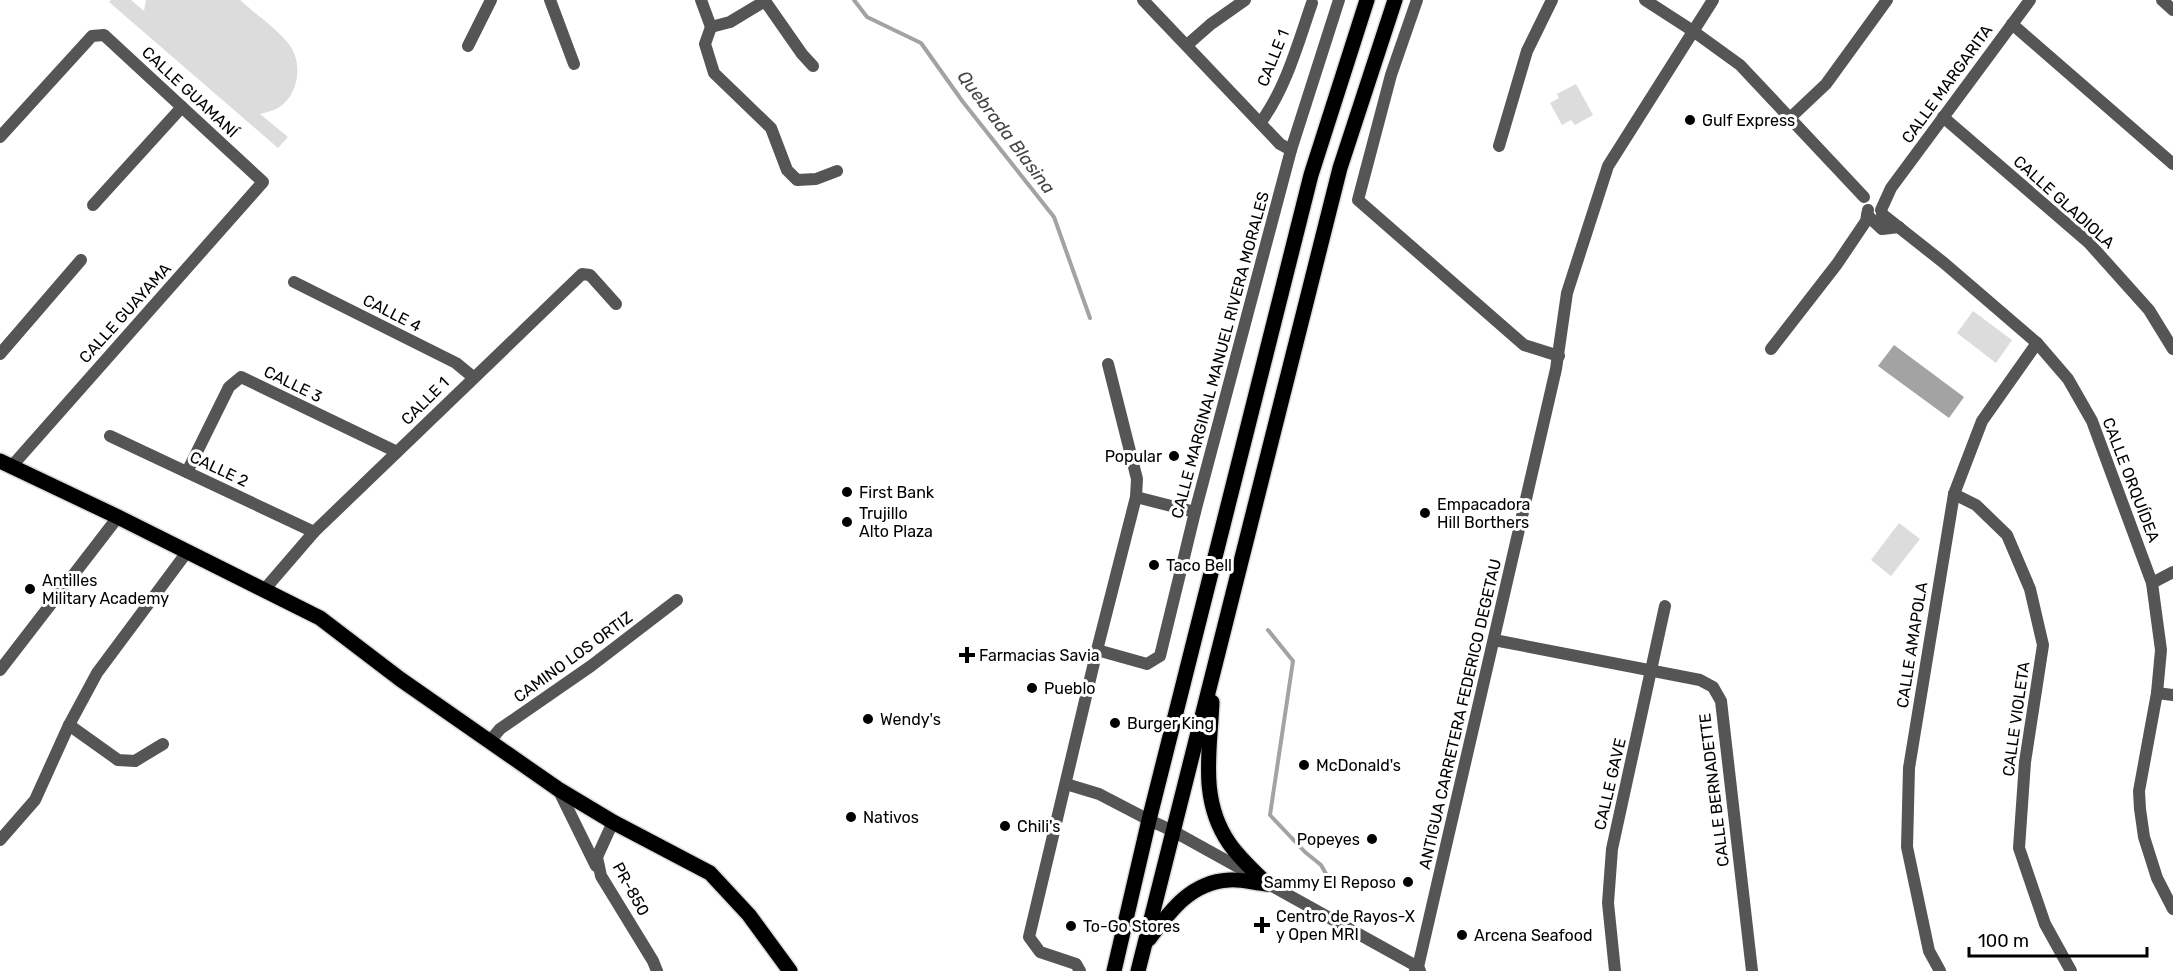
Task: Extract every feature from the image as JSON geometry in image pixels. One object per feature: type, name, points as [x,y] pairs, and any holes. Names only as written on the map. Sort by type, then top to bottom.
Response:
[{"type":"main road","points":[[1114,971],[1149,820],[1311,175],[1367,0]]},
{"type":"main road","points":[[1138,971],[1340,168],[1395,0]]},
{"type":"main road","points":[[5,464],[118,517],[320,618],[399,680],[558,789],[613,822],[710,873],[749,915],[790,971]]},
{"type":"main road","points":[[1214,668],[1211,742],[1207,775],[1211,802],[1229,843],[1267,884]]},
{"type":"main road","points":[[1144,946],[1179,902],[1198,888],[1230,880],[1267,884]]},
{"type":"street","points":[[468,46],[491,0]]},
{"type":"street","points":[[550,0],[574,64]]},
{"type":"street","points":[[701,0],[711,27],[705,44],[714,73],[771,128],[787,170],[797,180],[816,179],[837,171]]},
{"type":"street","points":[[1143,0],[1280,144],[1291,150]]},
{"type":"street","points":[[1187,45],[1211,24],[1245,0]]},
{"type":"street","name":"CALLE MARGINAL MANUEL RIVERA MORALES","points":[[1097,650],[1148,664],[1161,656],[1195,512],[1291,150],[1339,0]]},
{"type":"street","points":[[1417,0],[1391,75],[1358,200],[1524,345],[1559,356]]},
{"type":"street","points":[[1499,146],[1527,51],[1552,0]]},
{"type":"street","points":[[1646,0],[1694,31],[1740,65],[1882,212],[1875,214],[1868,212]]},
{"type":"street","name":"ANTIGUA CARRETERA FEDERICO DEGETAU","points":[[1418,970],[1559,356],[1567,293],[1608,166],[1713,0]]},
{"type":"street","points":[[1790,118],[1826,84],[1887,0]]},
{"type":"street","name":"CALLE MARGARITA","points":[[1882,212],[1892,188],[2030,0]]},
{"type":"street","points":[[2162,0],[2173,10]]},
{"type":"street","points":[[711,27],[730,22],[765,1],[813,66]]},
{"type":"street","name":"CALLE 1","points":[[1261,122],[1269,111],[1293,59],[1311,3]]},
{"type":"street","points":[[2012,24],[2173,164]]},
{"type":"street","name":"CALLE GUAMANÍ","points":[[0,137],[92,36],[104,35],[263,182]]},
{"type":"street","points":[[93,205],[182,107]]},
{"type":"street","name":"CALLE GLADIOLA","points":[[1943,117],[2089,243],[2149,310],[2173,349]]},
{"type":"street","name":"CALLE GUAYAMA","points":[[5,464],[263,182]]},
{"type":"street","points":[[1892,188],[1868,197],[1864,205],[1882,229],[1899,227]]},
{"type":"street","points":[[1771,349],[1837,264],[1866,221],[1868,212]]},
{"type":"street","name":"CALLE ORQUÍDEA","points":[[1882,212],[2037,343],[2068,379],[2092,422],[2152,583],[2161,650],[2157,693],[2139,790],[2139,809],[2144,837],[2157,878],[2173,909]]},
{"type":"street","points":[[0,354],[81,260]]},
{"type":"street","name":"CALLE 1","points":[[264,590],[314,532],[582,274],[590,275],[616,304]]},
{"type":"street","name":"CALLE 4","points":[[294,282],[456,363],[473,377]]},
{"type":"street","name":"CALLE AMAPOLA","points":[[1940,971],[1929,951],[1907,847],[1908,768],[1954,494],[1982,421],[2037,343]]},
{"type":"street","points":[[1080,971],[1076,964],[1040,952],[1029,937],[1136,497],[1137,479],[1108,364]]},
{"type":"street","name":"CALLE 3","points":[[187,472],[229,387],[241,377],[397,452]]},
{"type":"street","name":"CALLE 2","points":[[110,436],[314,532]]},
{"type":"street","name":"CALLE VIOLETA","points":[[1954,494],[1976,506],[2007,535],[2030,589],[2043,645],[2025,762],[2019,848],[2045,924],[2071,971]]},
{"type":"street","points":[[1136,497],[1195,512]]},
{"type":"street","points":[[0,670],[118,517]]},
{"type":"street","points":[[0,840],[35,800],[69,724],[97,673],[187,552]]},
{"type":"street","points":[[2152,583],[2173,572]]},
{"type":"street","name":"CAMINO LOS ORTIZ","points":[[489,742],[500,729],[591,666],[677,600]]},
{"type":"street","name":"CALLE GAVE","points":[[1616,971],[1608,903],[1612,849],[1665,606]]},
{"type":"street","name":"CALLE BERNADETTE","points":[[1494,640],[1700,681],[1713,687],[1721,701],[1752,971]]},
{"type":"street","points":[[2157,693],[2173,695]]},
{"type":"street","points":[[69,724],[118,760],[135,761],[163,744]]},
{"type":"street","points":[[1066,784],[1099,794],[1173,831],[1418,970]]},
{"type":"street","points":[[558,789],[601,876]]},
{"type":"street","name":"PR-850","points":[[613,822],[597,857],[601,876],[657,971]]},
{"type":"shaded area","points":[[111,0],[131,0],[144,11],[146,0],[240,0],[283,37],[293,51],[297,78],[291,95],[278,108],[260,114],[288,137],[278,148],[109,2]]},
{"type":"shaded area","points":[[1576,84],[1593,115],[1575,125],[1571,120],[1562,125],[1550,103],[1559,98],[1557,94]]},
{"type":"shaded area","points":[[1973,311],[2012,340],[1996,363],[1957,333]]},
{"type":"shaded area","points":[[1894,345],[1964,397],[1949,418],[1878,366]]},
{"type":"shaded area","points":[[1899,523],[1920,539],[1891,576],[1871,560]]},
{"type":"waterway","name":"Quebrada Blasina","points":[[854,0],[867,17],[921,43],[963,102],[1054,217],[1090,318]]},
{"type":"waterway","name":"Quebrada Blasina","points":[[1268,630],[1293,661],[1270,815],[1305,852],[1321,865],[1333,886]]},
{"type":"place","name":"Gulf Express","points":[[1690,120]]},
{"type":"place","name":"Popular","points":[[1174,456]]},
{"type":"place","name":"First Bank","points":[[847,492]]},
{"type":"place","name":"Empacadora Hill Borthers","points":[[1425,513]]},
{"type":"place","name":"Trujillo Alto Plaza","points":[[847,522]]},
{"type":"place","name":"Taco Bell","points":[[1154,565]]},
{"type":"place","name":"Antilles Military Academy","points":[[30,589]]},
{"type":"place","name":"Farmacias Savia","points":[[967,655]]},
{"type":"place","name":"Pueblo","points":[[1032,688]]},
{"type":"place","name":"Wendy's","points":[[868,719]]},
{"type":"place","name":"Burger King","points":[[1115,723]]},
{"type":"place","name":"McDonald's","points":[[1304,765]]},
{"type":"place","name":"Nativos","points":[[851,817]]},
{"type":"place","name":"Chili's","points":[[1005,826]]},
{"type":"place","name":"Popeyes","points":[[1372,839]]},
{"type":"place","name":"Sammy El Reposo","points":[[1408,882]]},
{"type":"place","name":"Centro de Rayos-X y Open MRI","points":[[1262,925]]},
{"type":"place","name":"To-Go Stores","points":[[1071,926]]},
{"type":"place","name":"Arcena Seafood","points":[[1462,935]]}]
